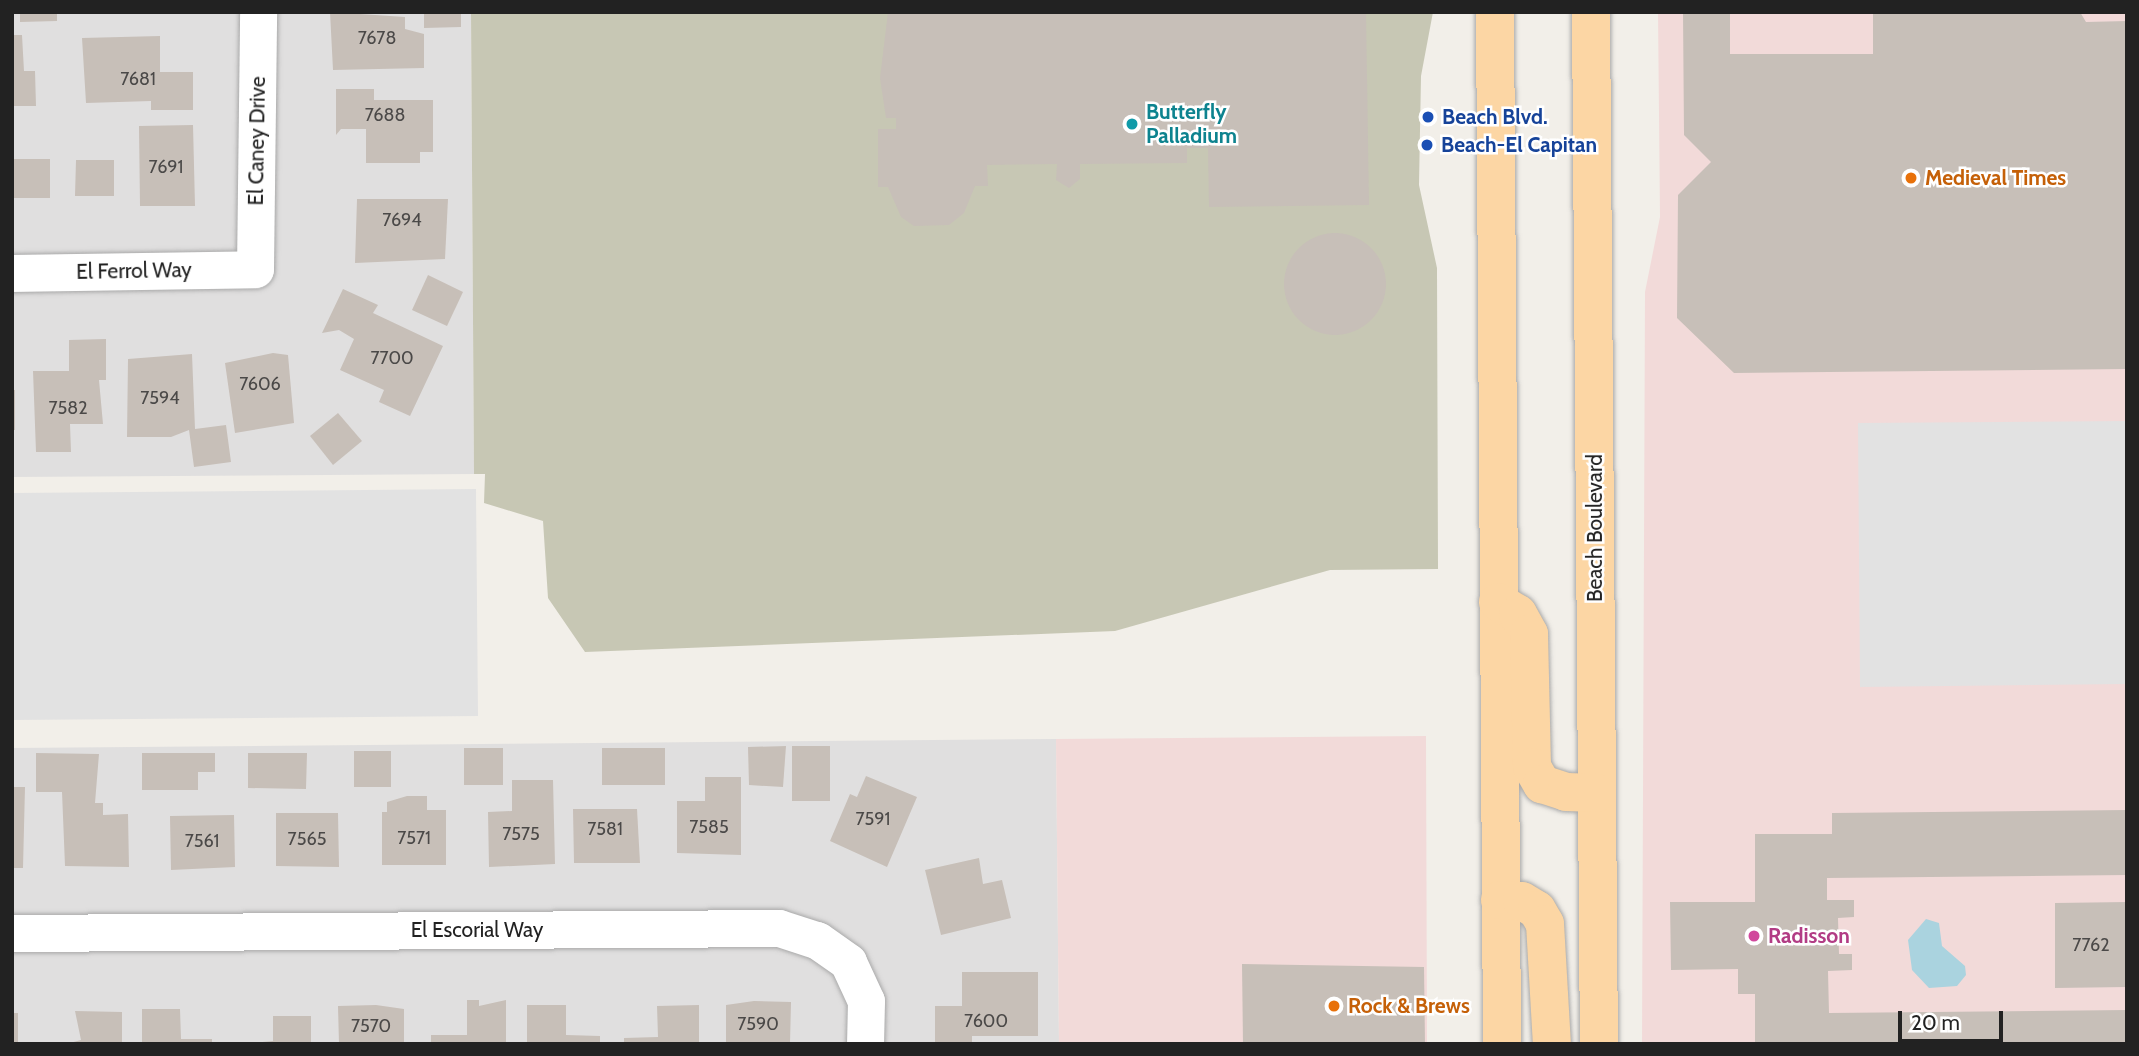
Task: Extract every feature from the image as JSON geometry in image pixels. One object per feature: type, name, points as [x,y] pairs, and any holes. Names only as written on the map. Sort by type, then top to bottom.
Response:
[{"type":"main road","points":[[1495,12],[1502,1044]]},
{"type":"main road","name":"Beach Boulevard","points":[[1591,12],[1599,1044]]},
{"type":"main road","points":[[1498,602],[1518,614],[1529,634],[1532,767],[1542,783],[1566,792],[1597,793]]},
{"type":"main road","points":[[1500,900],[1522,901],[1537,910],[1545,924],[1552,1044]]},
{"type":"street","name":"El Caney Drive","points":[[255,269],[258,12]]},
{"type":"street","name":"El Ferrol Way","points":[[12,273],[255,269]]},
{"type":"street","name":"El Escorial Way","points":[[12,933],[779,928],[817,940],[848,962],[866,1001],[865,1044]]},
{"type":"shaded area","points":[[12,12],[471,12],[474,474],[12,477]]},
{"type":"shaded area","name":"Butterfly Palladium","points":[[471,12],[1433,12],[1421,76],[1419,185],[1437,268],[1438,569],[1330,570],[1115,631],[585,652],[548,598],[543,521],[484,503],[485,474],[474,474]]},
{"type":"shaded area","points":[[1658,12],[2127,12],[2127,1044],[1642,1044],[1645,292],[1660,217]]},
{"type":"shaded area","points":[[2127,421],[2127,684],[1860,687],[1858,423]]},
{"type":"shaded area","points":[[476,489],[478,716],[12,720],[12,493]]},
{"type":"shaded area","points":[[1426,736],[1427,1044],[1059,1044],[1056,739]]},
{"type":"shaded area","points":[[1056,739],[1059,1044],[12,1044],[12,748]]},
{"type":"water","points":[[1926,919],[1939,923],[1942,946],[1965,966],[1966,975],[1957,986],[1929,988],[1912,970],[1908,940]]},
{"type":"building","points":[[20,12],[57,12],[57,21],[20,22]]},
{"type":"building","points":[[330,12],[405,17],[405,29],[424,34],[424,68],[333,70]]},
{"type":"building","points":[[424,12],[461,12],[461,27],[424,28]]},
{"type":"building","name":"Butterfly Palladium","points":[[888,12],[1366,12],[1369,205],[1209,207],[1208,148],[1187,148],[1187,163],[1080,164],[1080,179],[1069,188],[1056,180],[1057,164],[987,165],[988,186],[975,186],[964,213],[949,225],[914,226],[901,217],[888,187],[878,187],[878,129],[896,129],[896,118],[886,118],[880,78]]},
{"type":"building","name":"Medieval Times","points":[[1683,12],[1730,12],[1730,54],[1873,54],[1873,12],[2080,12],[2086,22],[2127,21],[2127,369],[1734,373],[1677,318],[1678,195],[1711,162],[1684,135]]},
{"type":"building","points":[[12,35],[22,35],[24,71],[35,71],[36,106],[12,106]]},
{"type":"building","points":[[160,36],[160,72],[193,72],[193,110],[151,110],[151,101],[86,103],[82,38]]},
{"type":"building","points":[[336,89],[374,89],[374,100],[433,100],[433,152],[420,152],[420,163],[366,163],[366,129],[341,129],[336,135]]},
{"type":"building","points":[[193,125],[195,206],[140,206],[139,126]]},
{"type":"building","points":[[12,159],[50,159],[50,198],[12,198]]},
{"type":"building","points":[[76,160],[114,160],[114,196],[75,196]]},
{"type":"building","points":[[357,199],[448,199],[445,259],[355,263]]},
{"type":"building","points":[[1335,233],[1354,237],[1371,248],[1382,265],[1386,284],[1382,303],[1371,320],[1354,331],[1335,335],[1316,331],[1299,320],[1288,303],[1284,284],[1288,265],[1299,248],[1316,237]]},
{"type":"building","points":[[428,275],[463,292],[447,326],[412,310]]},
{"type":"building","points":[[343,289],[378,305],[373,313],[443,346],[410,416],[379,402],[384,390],[340,370],[354,339],[339,330],[322,333]]},
{"type":"building","points":[[106,339],[106,380],[99,380],[103,424],[70,424],[71,452],[36,452],[33,371],[69,371],[69,340]]},
{"type":"building","points":[[273,353],[288,355],[294,423],[235,433],[225,363]]},
{"type":"building","points":[[192,354],[195,429],[226,425],[231,462],[194,467],[189,430],[171,437],[127,437],[128,359]]},
{"type":"building","points":[[12,390],[15,390],[15,430],[12,430]]},
{"type":"building","points":[[338,413],[362,441],[333,465],[310,436]]},
{"type":"building","points":[[786,746],[783,787],[749,785],[748,747]]},
{"type":"building","points":[[792,746],[830,746],[830,801],[792,801]]},
{"type":"building","points":[[464,748],[503,748],[503,785],[464,785]]},
{"type":"building","points":[[602,748],[665,748],[665,785],[602,785]]},
{"type":"building","points":[[354,751],[391,751],[391,787],[354,787]]},
{"type":"building","points":[[36,753],[99,754],[95,803],[103,803],[103,815],[128,814],[129,867],[65,866],[62,792],[36,792]]},
{"type":"building","points":[[142,753],[215,753],[215,772],[198,772],[198,790],[142,790]]},
{"type":"building","points":[[248,753],[307,753],[306,789],[248,788]]},
{"type":"building","points":[[866,776],[917,797],[887,867],[830,841],[850,794],[857,797]]},
{"type":"building","points":[[705,777],[741,777],[741,855],[677,853],[677,801],[705,801]]},
{"type":"building","points":[[512,780],[553,780],[555,864],[489,867],[488,812],[512,811]]},
{"type":"building","points":[[12,787],[25,787],[23,868],[12,868]]},
{"type":"building","points":[[407,796],[427,796],[427,810],[446,810],[446,865],[382,865],[382,812],[387,812],[387,802]]},
{"type":"building","points":[[573,809],[637,809],[640,863],[574,863]]},
{"type":"building","name":"Radisson","points":[[2127,810],[2127,875],[1827,878],[1827,900],[1854,900],[1854,917],[1838,918],[1839,954],[1852,954],[1852,970],[1828,971],[1829,1013],[2127,1010],[2127,1044],[1755,1044],[1755,994],[1738,994],[1738,969],[1671,970],[1670,902],[1755,902],[1755,834],[1832,834],[1832,813]]},
{"type":"building","points":[[276,813],[338,813],[339,867],[276,866]]},
{"type":"building","points":[[234,815],[235,867],[171,870],[170,816]]},
{"type":"building","points":[[979,858],[983,884],[1002,880],[1011,918],[941,935],[925,870]]},
{"type":"building","points":[[2127,902],[2127,987],[2055,988],[2055,903]]},
{"type":"building","name":"Rock & Brews","points":[[1242,964],[1424,967],[1425,1044],[1243,1044]]},
{"type":"building","points":[[962,972],[1038,972],[1038,1036],[972,1036],[972,1044],[935,1044],[935,1006],[962,1006]]},
{"type":"building","points":[[467,1000],[479,1000],[479,1006],[506,1000],[506,1044],[431,1044],[431,1035],[467,1035]]},
{"type":"building","points":[[754,1001],[791,1002],[790,1044],[726,1044],[726,1005]]},
{"type":"building","points":[[376,1005],[404,1009],[404,1044],[339,1044],[338,1006]]},
{"type":"building","points":[[527,1005],[566,1005],[566,1035],[600,1036],[600,1044],[527,1044]]},
{"type":"building","points":[[699,1005],[699,1043],[624,1044],[624,1038],[658,1037],[657,1006]]},
{"type":"building","points":[[142,1009],[180,1009],[181,1039],[212,1039],[212,1044],[142,1044]]},
{"type":"building","points":[[75,1011],[122,1012],[122,1044],[66,1044],[81,1040]]},
{"type":"building","points":[[12,1013],[18,1013],[18,1044],[12,1044]]},
{"type":"building","points":[[273,1016],[311,1016],[311,1044],[238,1044],[273,1041]]},
{"type":"place","name":"Beach Blvd.","points":[[1428,117]]},
{"type":"place","name":"Butterfly Palladium","points":[[1132,124]]},
{"type":"place","name":"Beach-El Capitan","points":[[1427,145]]},
{"type":"place","name":"Medieval Times","points":[[1911,178]]},
{"type":"place","name":"Radisson","points":[[1754,936]]},
{"type":"place","name":"Rock & Brews","points":[[1334,1006]]}]
